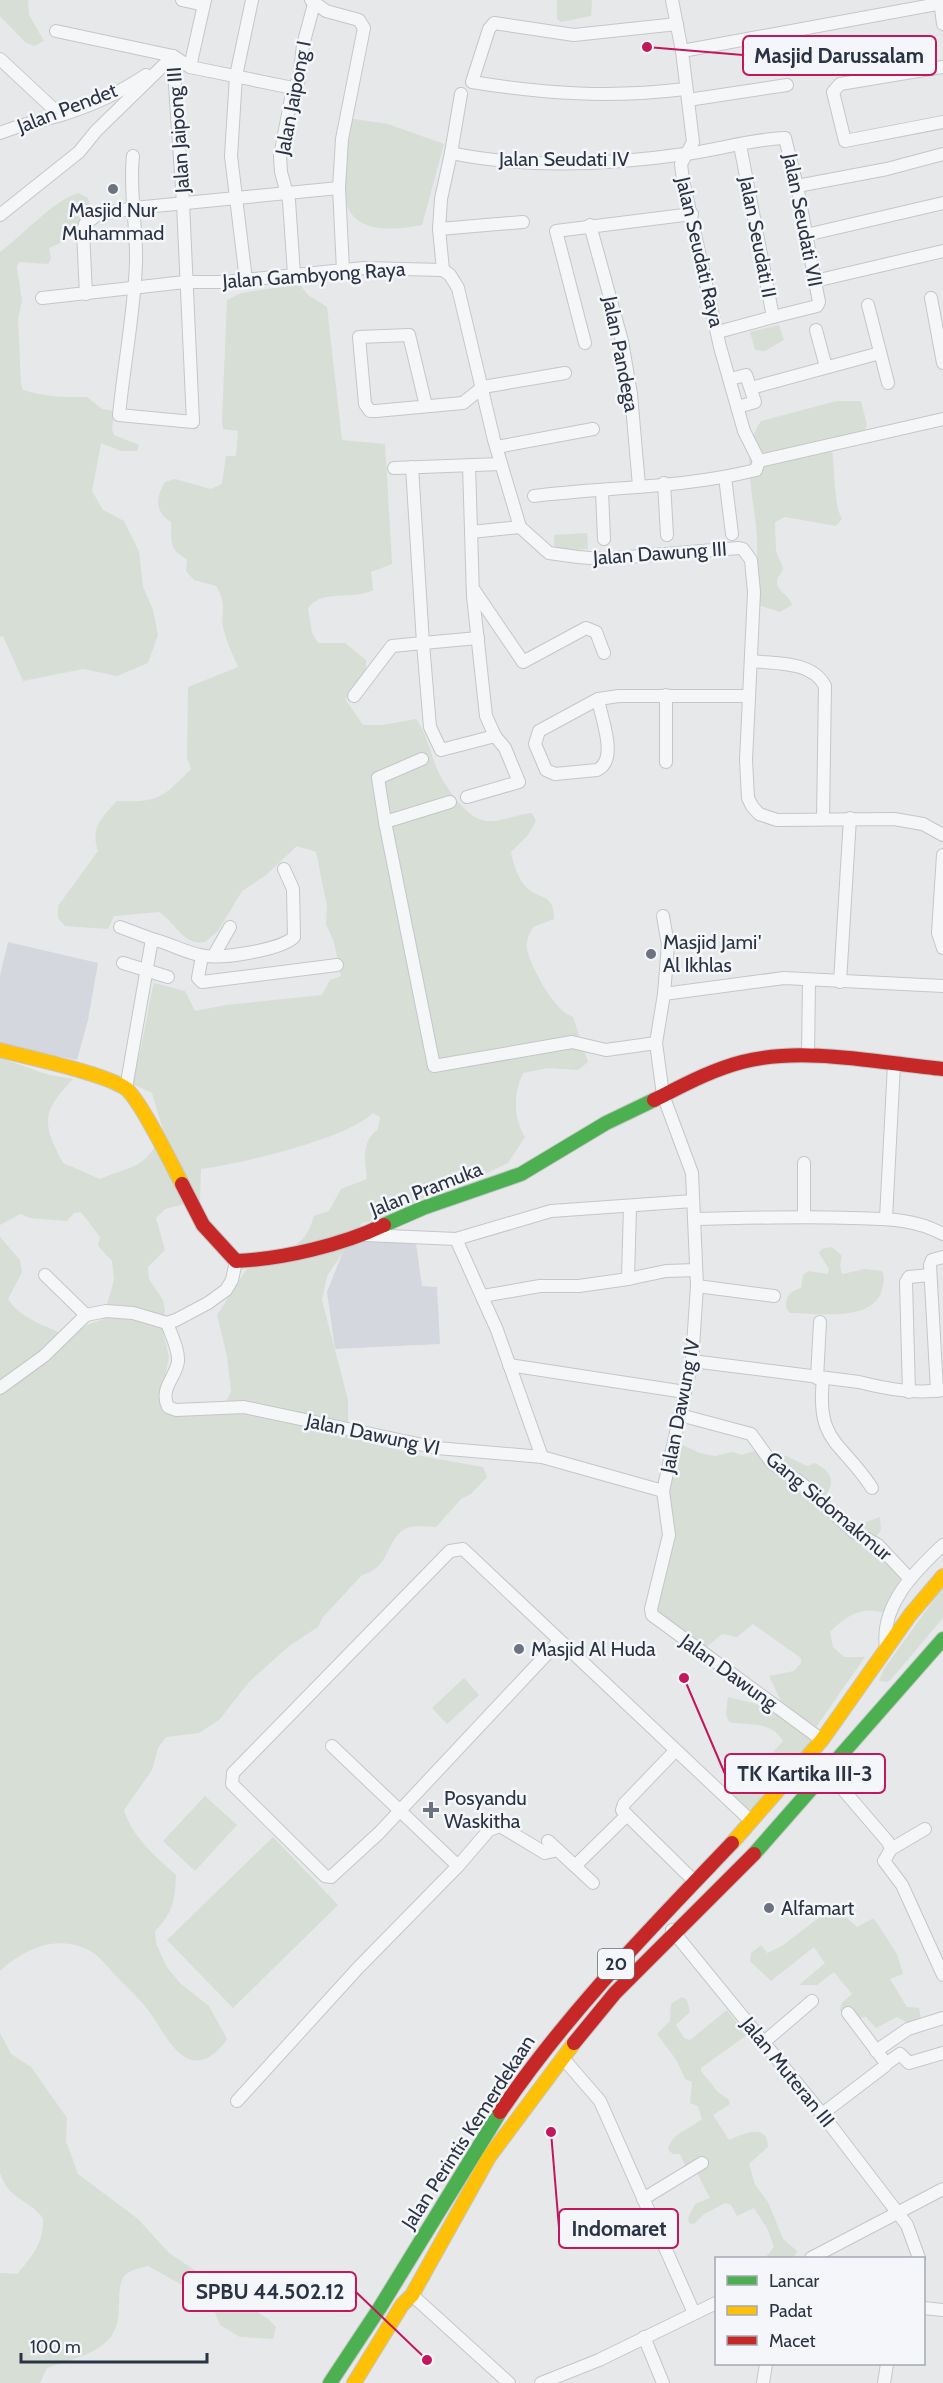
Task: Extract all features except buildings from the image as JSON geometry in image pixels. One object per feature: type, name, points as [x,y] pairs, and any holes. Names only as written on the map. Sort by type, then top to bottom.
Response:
[{"type":"main road","points":[[0,1050],[101,1078],[126,1088],[158,1138],[203,1225],[236,1261]]},
{"type":"main road","name":"Jalan Pramuka","points":[[236,1261],[263,1260],[363,1235],[423,1209],[521,1174],[606,1123],[708,1074],[742,1062],[770,1057],[808,1056],[943,1069]]},
{"type":"main road","name":"Jalan Perintis Kemerdekaan","points":[[330,2383],[520,2083],[568,2020],[660,1917],[751,1821],[822,1740],[886,1648],[943,1576]]},
{"type":"main road","name":"Jalan Perintis Kemerdekaan","points":[[354,2383],[402,2305],[412,2295],[494,2149],[562,2057],[615,1993],[746,1863],[943,1638]]},
{"type":"street","points":[[182,0],[205,3],[190,67]]},
{"type":"street","points":[[246,280],[234,197],[231,156],[236,76],[252,0]]},
{"type":"street","name":"Jalan Seudati Raya","points":[[672,0],[682,51],[693,142],[681,167],[730,379],[747,439],[759,461]]},
{"type":"street","points":[[312,2],[326,11],[359,20],[364,28],[342,139],[339,188],[343,270]]},
{"type":"street","name":"Jalan Jaipong I","points":[[294,274],[289,201],[280,156],[293,88],[298,80],[312,2]]},
{"type":"street","points":[[682,51],[942,2],[943,24]]},
{"type":"street","points":[[677,24],[574,35],[494,23],[489,29],[472,82],[526,91],[585,96],[687,95],[786,85]]},
{"type":"street","points":[[56,31],[169,59],[190,67],[293,88]]},
{"type":"street","points":[[0,59],[60,115]]},
{"type":"street","points":[[0,215],[79,152],[96,131],[169,59]]},
{"type":"street","name":"Jalan Pendet","points":[[0,134],[19,125],[60,115],[111,94],[169,59]]},
{"type":"street","name":"Jalan Jaipong III","points":[[169,59],[183,203],[185,282]]},
{"type":"street","points":[[943,67],[840,84],[833,92],[846,141],[943,122]]},
{"type":"street","points":[[461,94],[441,199],[439,229],[443,270],[456,281],[501,464],[520,527],[471,532]]},
{"type":"street","name":"Jalan Seudati VII","points":[[740,145],[785,138],[797,186],[819,304]]},
{"type":"street","points":[[687,154],[740,145]]},
{"type":"street","name":"Jalan Seudati II","points":[[740,145],[773,317],[819,304]]},
{"type":"street","name":"Jalan Seudati IV","points":[[451,153],[525,163],[608,162],[687,154]]},
{"type":"street","points":[[797,186],[887,169],[943,154]]},
{"type":"street","points":[[133,156],[131,176],[134,208],[135,287],[119,415],[193,422],[185,282]]},
{"type":"street","points":[[86,294],[83,231],[85,224],[97,215],[134,208],[339,188]]},
{"type":"street","points":[[806,236],[943,203]]},
{"type":"street","name":"Jalan Pandega","points":[[585,343],[555,234],[561,228],[692,214]]},
{"type":"street","points":[[439,229],[523,222]]},
{"type":"street","name":"Jalan Pandega","points":[[590,225],[622,341],[631,394],[639,486]]},
{"type":"street","points":[[815,281],[943,251]]},
{"type":"street","name":"Jalan Gambyong Raya","points":[[42,298],[185,282],[246,280],[343,270],[407,267],[443,270]]},
{"type":"street","points":[[931,298],[943,363]]},
{"type":"street","points":[[868,305],[888,383]]},
{"type":"street","points":[[718,332],[773,317]]},
{"type":"street","points":[[816,330],[826,367]]},
{"type":"street","points":[[426,406],[409,335],[359,337],[365,404],[370,411],[463,403],[483,387],[565,373]]},
{"type":"street","points":[[751,388],[880,353]]},
{"type":"street","points":[[730,379],[746,375],[751,388],[755,402],[738,407]]},
{"type":"street","points":[[534,496],[725,477],[756,470],[759,461],[943,419]]},
{"type":"street","points":[[497,447],[593,429]]},
{"type":"street","points":[[394,468],[501,464]]},
{"type":"street","points":[[467,797],[519,782],[505,748],[495,736],[486,716],[473,589],[469,465]]},
{"type":"street","points":[[412,467],[430,727],[441,750],[495,736]]},
{"type":"street","points":[[725,477],[732,534]]},
{"type":"street","points":[[664,483],[667,535]]},
{"type":"street","points":[[602,491],[604,538]]},
{"type":"street","name":"Jalan Dawung III","points":[[520,527],[549,553],[578,557],[603,559],[675,551],[743,549],[751,560],[754,592],[746,781],[752,806],[759,814],[777,820],[894,819],[923,824],[943,835]]},
{"type":"street","points":[[473,589],[523,662],[586,628],[596,632],[604,653]]},
{"type":"street","points":[[354,696],[392,646],[478,638]]},
{"type":"street","points":[[752,661],[802,667],[819,675],[825,686],[823,818]]},
{"type":"street","points":[[598,699],[608,761],[597,770],[555,774],[546,770],[535,744],[539,731],[598,699],[666,695],[749,696]]},
{"type":"street","points":[[666,695],[666,762]]},
{"type":"street","points":[[422,759],[378,778],[377,786],[434,1066],[572,1042],[606,1050],[656,1042]]},
{"type":"street","points":[[385,822],[450,802]]},
{"type":"street","points":[[840,982],[850,818]]},
{"type":"street","points":[[943,859],[940,933],[943,948]]},
{"type":"street","points":[[120,927],[208,955],[261,950],[287,944],[294,937],[293,889],[284,869]]},
{"type":"street","name":"Jalan Dawung IV","points":[[663,916],[668,945],[664,994],[656,1042],[663,1095],[688,1157],[693,1202],[697,1286],[692,1361],[663,1491]]},
{"type":"street","points":[[230,927],[208,955],[198,978],[202,982],[337,965]]},
{"type":"street","points":[[126,1088],[152,939]]},
{"type":"street","points":[[123,963],[168,976]]},
{"type":"street","points":[[664,994],[767,979],[943,986]]},
{"type":"street","points":[[808,1056],[809,981]]},
{"type":"street","points":[[886,1218],[894,1064]]},
{"type":"street","points":[[804,1163],[804,1216]]},
{"type":"street","points":[[363,1235],[456,1239],[543,1212],[693,1202]]},
{"type":"street","points":[[628,1278],[630,1206]]},
{"type":"street","points":[[694,1220],[804,1216],[886,1218],[915,1222],[943,1234]]},
{"type":"street","points":[[456,1239],[483,1296],[542,1457]]},
{"type":"street","points":[[692,1361],[859,1382],[874,1387],[909,1392],[940,1391],[930,1275],[932,1260],[943,1257]]},
{"type":"street","points":[[0,1388],[44,1356],[86,1315],[106,1311],[133,1313],[167,1323],[208,1303],[226,1290],[232,1280],[236,1261]]},
{"type":"street","points":[[483,1296],[540,1286],[579,1286],[666,1271],[696,1270]]},
{"type":"street","points":[[45,1275],[86,1315]]},
{"type":"street","points":[[909,1392],[907,1279],[912,1276],[930,1275]]},
{"type":"street","points":[[697,1286],[774,1296]]},
{"type":"street","points":[[820,1322],[820,1405],[826,1430],[872,1488]]},
{"type":"street","name":"Jalan Dawung VI","points":[[167,1323],[178,1362],[168,1386],[165,1401],[168,1407],[176,1410],[244,1407],[437,1448],[542,1457],[663,1491]]},
{"type":"street","points":[[509,1365],[686,1392]]},
{"type":"street","name":"Gang Sidomakmur","points":[[680,1415],[752,1434],[772,1463],[801,1483],[854,1532],[878,1545],[910,1579]]},
{"type":"street","name":"Jalan Dawung","points":[[663,1491],[669,1534],[651,1609],[652,1615],[822,1740]]},
{"type":"street","points":[[886,1648],[883,1631],[890,1612],[910,1579],[943,1545]]},
{"type":"street","points":[[559,1641],[345,1866],[331,1877],[325,1876],[237,1792],[230,1778],[450,1551],[463,1549],[470,1553],[559,1641],[751,1821]]},
{"type":"street","points":[[332,1746],[458,1866]]},
{"type":"street","points":[[675,1751],[624,1804],[622,1810],[695,1882]]},
{"type":"street","points":[[828,1772],[863,1810],[891,1848]]},
{"type":"street","points":[[575,1866],[627,1815]]},
{"type":"street","points":[[237,2101],[358,1968],[458,1866],[489,1830],[500,1826],[545,1853],[558,1850]]},
{"type":"street","points":[[925,1829],[891,1848],[884,1861],[902,1885],[943,1975]]},
{"type":"street","points":[[548,1841],[593,1883]]},
{"type":"street","points":[[660,1917],[675,1933]]},
{"type":"street","name":"Jalan Muteran III","points":[[675,1933],[822,2114],[898,2213],[907,2225],[918,2257]]},
{"type":"street","points":[[764,2042],[812,2001]]},
{"type":"street","points":[[848,2013],[886,2064]]},
{"type":"street","points":[[876,2051],[908,2029],[943,2018]]},
{"type":"street","points":[[822,2114],[885,2068],[886,2064],[900,2054],[909,2063],[943,2053]]},
{"type":"street","points":[[562,2057],[600,2101],[694,2313]]},
{"type":"street","points":[[643,2199],[702,2163]]},
{"type":"street","points":[[815,2257],[943,2189]]},
{"type":"street","points":[[412,2295],[509,2383]]},
{"type":"street","points":[[541,2383],[599,2360],[715,2304]]},
{"type":"street","points":[[925,2308],[943,2310]]},
{"type":"street","points":[[644,2337],[659,2382]]},
{"type":"street","points":[[763,2383],[766,2365]]},
{"type":"street","points":[[884,2383],[887,2365]]},
{"type":"shaded area","points":[[0,0],[28,0],[29,15],[44,41],[34,46],[25,42],[0,16]]},
{"type":"shaded area","points":[[557,0],[592,0],[591,16],[561,22],[557,19]]},
{"type":"shaded area","points":[[347,118],[388,124],[444,144],[422,225],[391,228],[370,226],[355,218],[347,205],[343,188]]},
{"type":"shaded area","points":[[78,193],[88,198],[90,205],[87,215],[71,238],[49,248],[51,259],[48,264],[19,262],[17,267],[22,301],[18,318],[21,384],[23,390],[39,394],[87,397],[102,409],[114,411],[112,430],[114,435],[139,445],[137,451],[121,451],[101,443],[92,491],[103,510],[124,521],[139,552],[143,587],[153,610],[158,635],[148,663],[117,676],[83,669],[23,681],[3,636],[0,637],[0,252],[59,203]]},
{"type":"shaded area","points":[[295,285],[301,286],[308,295],[327,307],[342,440],[385,444],[392,564],[371,572],[373,590],[357,595],[330,596],[314,602],[308,608],[312,633],[318,643],[345,643],[366,660],[366,671],[345,699],[363,725],[382,725],[416,719],[442,778],[458,802],[472,815],[491,821],[532,813],[536,821],[528,835],[511,852],[516,871],[523,884],[549,901],[552,905],[554,919],[533,927],[527,941],[527,949],[533,967],[545,988],[559,1007],[573,1017],[588,1062],[578,1070],[548,1068],[523,1073],[517,1089],[516,1113],[525,1137],[508,1163],[468,1182],[431,1194],[385,1218],[362,1223],[327,1276],[322,1300],[348,1400],[348,1437],[426,1457],[483,1467],[487,1477],[471,1494],[461,1499],[436,1527],[410,1527],[400,1532],[378,1566],[362,1575],[323,1617],[318,1627],[289,1646],[249,1682],[220,1719],[199,1733],[166,1737],[158,1748],[152,1770],[124,1810],[139,1838],[176,1875],[172,1906],[155,1931],[156,1943],[166,1966],[181,1984],[209,2006],[227,2039],[211,2056],[195,2060],[177,2051],[139,1999],[98,1956],[82,1947],[57,1943],[44,1945],[21,1955],[0,1971],[0,1237],[20,1260],[22,1272],[8,1299],[27,1317],[69,1337],[87,1325],[103,1319],[114,1280],[112,1261],[98,1246],[100,1237],[81,1212],[74,1213],[67,1221],[30,1218],[20,1214],[0,1225],[0,1058],[49,1075],[73,1079],[50,1110],[48,1128],[63,1163],[100,1179],[137,1165],[150,1154],[164,1133],[152,1093],[130,1083],[141,1046],[154,983],[185,991],[195,1011],[226,1005],[322,995],[330,980],[341,976],[334,942],[326,924],[327,906],[316,852],[297,846],[266,875],[242,891],[218,931],[205,942],[197,942],[185,937],[159,912],[114,916],[108,929],[65,926],[58,918],[58,906],[98,851],[95,836],[99,823],[107,812],[117,801],[142,801],[159,796],[174,786],[191,769],[187,758],[188,687],[238,667],[224,631],[220,593],[216,586],[194,580],[186,571],[187,559],[177,552],[172,544],[171,522],[159,509],[158,499],[165,482],[175,479],[211,489],[222,484],[226,456],[236,456],[238,431],[223,429],[222,420],[227,300],[241,293]],"holes":[[[373,1113],[380,1117],[378,1129],[369,1139],[365,1151],[367,1179],[341,1189],[329,1211],[314,1216],[310,1228],[299,1242],[286,1249],[255,1256],[217,1315],[227,1356],[231,1392],[218,1415],[198,1415],[179,1408],[163,1385],[169,1357],[162,1328],[165,1311],[163,1300],[149,1279],[148,1267],[165,1250],[156,1218],[165,1209],[200,1200],[201,1169],[292,1149],[340,1132],[360,1123]]]},
{"type":"shaded area","points":[[779,325],[784,340],[765,351],[755,350],[750,332]]},
{"type":"shaded area","points":[[837,401],[861,401],[867,425],[865,431],[831,442],[837,503],[842,519],[836,526],[785,517],[775,522],[776,551],[783,568],[777,585],[792,605],[780,612],[755,604],[757,539],[749,463],[754,434],[761,421]]},
{"type":"shaded area","points":[[587,533],[588,549],[555,551],[554,535]]},
{"type":"shaded area","points":[[8,942],[98,963],[88,1020],[77,1060],[0,1044],[0,976]]},
{"type":"shaded area","points":[[415,1237],[422,1286],[437,1287],[440,1344],[335,1349],[327,1292],[343,1252],[353,1238]]},
{"type":"shaded area","points":[[832,1247],[842,1256],[840,1266],[842,1274],[865,1269],[882,1271],[884,1283],[877,1300],[856,1312],[843,1314],[790,1313],[786,1308],[788,1297],[801,1288],[803,1275],[808,1271],[828,1274],[829,1269],[819,1253],[822,1249]]},
{"type":"shaded area","points":[[680,1444],[700,1453],[715,1456],[732,1452],[742,1455],[754,1451],[774,1458],[786,1456],[807,1466],[815,1463],[830,1477],[830,1486],[824,1497],[852,1527],[880,1517],[881,1530],[875,1538],[879,1551],[903,1581],[887,1614],[878,1611],[856,1613],[830,1632],[833,1647],[844,1657],[865,1657],[816,1727],[782,1703],[769,1676],[794,1671],[801,1663],[801,1658],[753,1624],[737,1637],[722,1634],[705,1648],[655,1609],[676,1536],[668,1491]]},
{"type":"shaded area","points":[[943,1587],[943,1618],[888,1682],[879,1681],[884,1669]]},
{"type":"shaded area","points":[[464,1678],[479,1695],[447,1724],[432,1708]]},
{"type":"shaded area","points":[[728,1697],[765,1706],[813,1740],[751,1813],[729,1793],[724,1781],[726,1775],[731,1769],[746,1770],[760,1763],[783,1741],[778,1734],[765,1727],[729,1722],[726,1714]]},
{"type":"shaded area","points":[[205,1796],[237,1825],[195,1871],[163,1841]]},
{"type":"shaded area","points":[[273,1837],[338,1905],[233,2008],[167,1940]]},
{"type":"shaded area","points":[[834,1906],[857,1927],[872,1919],[875,1920],[897,1954],[903,1974],[890,1979],[907,2007],[919,2008],[921,2019],[908,2023],[897,2017],[876,2028],[866,2017],[849,2017],[840,2010],[842,2003],[852,1994],[834,1972],[817,1985],[799,1985],[825,1963],[814,1947],[771,1981],[750,1961],[751,1953],[761,1945],[767,1953],[782,1946]]},
{"type":"shaded area","points":[[682,1997],[687,2000],[690,2012],[676,2025],[684,2038],[690,2040],[727,2010],[747,2035],[701,2068],[701,2071],[718,2092],[729,2100],[730,2104],[713,2115],[729,2140],[754,2132],[759,2132],[767,2139],[768,2147],[749,2164],[755,2185],[768,2202],[783,2239],[797,2251],[794,2257],[766,2257],[774,2247],[768,2230],[754,2208],[737,2216],[731,2205],[725,2203],[704,2214],[694,2224],[689,2223],[688,2218],[695,2204],[710,2198],[697,2173],[688,2171],[680,2154],[673,2154],[668,2150],[677,2135],[702,2119],[698,2106],[690,2103],[692,2082],[685,2079],[677,2061],[657,2034],[670,2021],[671,2004]]},
{"type":"shaded area","points":[[0,2033],[11,2054],[31,2067],[67,2118],[66,2141],[78,2174],[138,2219],[169,2253],[268,2319],[276,2327],[273,2339],[240,2337],[220,2325],[212,2304],[204,2297],[148,2266],[126,2274],[120,2289],[115,2329],[110,2338],[100,2347],[47,2368],[40,2383],[0,2383],[0,2273],[17,2274],[28,2261],[42,2234],[43,2218],[13,2194],[0,2173]]},
{"type":"traffic: fast","points":[[384,1225],[423,1208],[521,1174],[606,1123],[654,1100]]},
{"type":"traffic: fast","points":[[754,1854],[943,1639]]},
{"type":"traffic: fast","points":[[330,2383],[379,2309],[500,2112]]},
{"type":"traffic: slow","points":[[0,1050],[83,1071],[115,1082],[125,1088],[147,1117],[182,1184]]},
{"type":"traffic: slow","points":[[732,1843],[822,1740],[910,1615],[943,1576]]},
{"type":"traffic: slow","points":[[354,2383],[402,2305],[412,2295],[489,2157],[574,2043]]},
{"type":"traffic: jam","points":[[654,1100],[719,1069],[766,1057],[842,1057],[943,1069]]},
{"type":"traffic: jam","points":[[182,1184],[203,1225],[236,1261],[312,1250],[350,1239],[384,1225]]},
{"type":"traffic: jam","points":[[500,2112],[581,2006],[732,1843]]},
{"type":"traffic: jam","points":[[574,2043],[615,1993],[754,1854]]},
{"type":"place","name":"Masjid Darussalam","points":[[647,47]]},
{"type":"place","name":"Masjid Nur Muhammad","points":[[113,189]]},
{"type":"place","name":"Masjid Jami' Al Ikhlas","points":[[651,954]]},
{"type":"place","name":"Masjid Al Huda","points":[[519,1649]]},
{"type":"place","name":"TK Kartika III-3","points":[[684,1678]]},
{"type":"place","name":"Posyandu Waskitha","points":[[431,1810]]},
{"type":"place","name":"Alfamart","points":[[769,1908]]},
{"type":"place","name":"Indomaret","points":[[551,2132]]},
{"type":"place","name":"SPBU 44.502.12","points":[[427,2360]]}]
